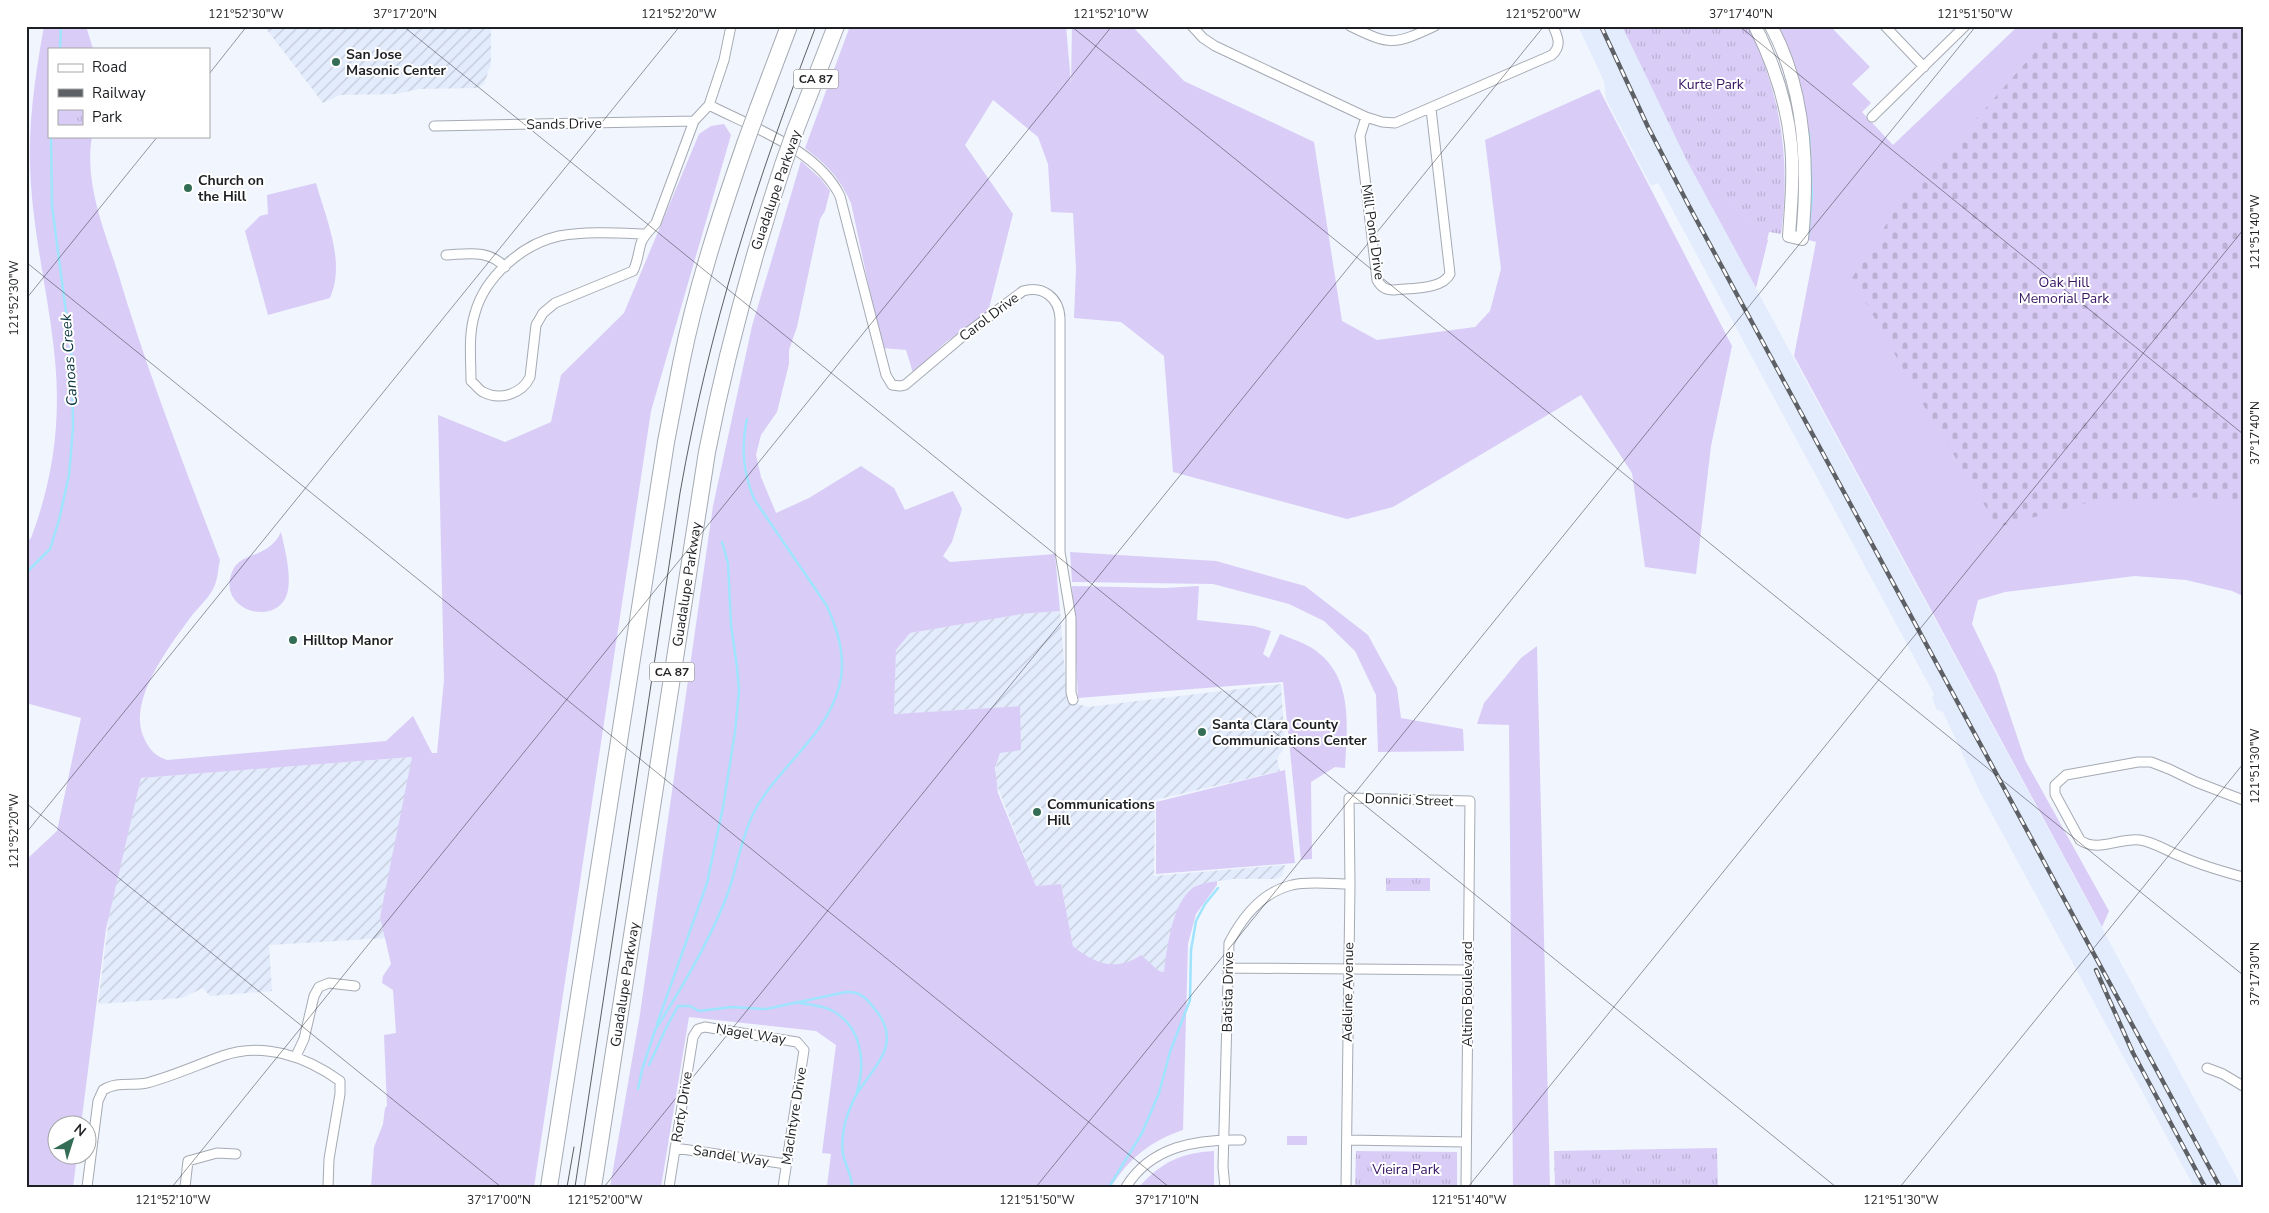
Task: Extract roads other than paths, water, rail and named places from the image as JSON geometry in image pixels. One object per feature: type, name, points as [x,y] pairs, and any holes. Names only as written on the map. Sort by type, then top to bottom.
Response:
[{"type":"highway","name":"CA 87","points":[[549,1187],[666,442],[681,363],[701,285],[725,204],[757,110],[789,26]]},
{"type":"highway","name":"Guadalupe Parkway","points":[[593,1187],[707,452],[723,374],[746,282],[783,165],[836,26]]},
{"type":"street","points":[[646,234],[588,233],[558,236],[526,249],[505,266],[482,295],[475,312],[470,340],[471,381],[482,392],[495,396],[511,395],[527,385],[530,377],[536,325],[543,313],[555,303],[633,271],[638,261],[641,244],[646,234],[656,223],[694,121],[708,105],[724,60],[731,26]]},
{"type":"street","points":[[1192,26],[1203,38],[1215,46],[1366,117],[1382,122],[1395,123],[1431,109],[1555,53],[1559,42],[1553,26]]},
{"type":"street","points":[[1350,26],[1376,39],[1394,42],[1435,26]]},
{"type":"street","points":[[1756,26],[1766,48],[1782,97],[1791,143],[1792,195],[1789,236],[1802,238],[1806,196],[1803,139],[1795,91],[1779,40],[1771,26]]},
{"type":"street","points":[[1885,26],[1924,67]]},
{"type":"street","points":[[1872,118],[1965,26]]},
{"type":"street","name":"Carol Drive","points":[[708,105],[805,156],[833,182],[840,196],[886,375],[892,385],[905,385],[964,336],[1023,291],[1032,289],[1043,291],[1056,302],[1060,318],[1060,552],[1071,618],[1071,692],[1073,700]]},
{"type":"street","name":"Mill Pond Drive","points":[[1366,117],[1360,136],[1377,280],[1387,290],[1403,289],[1440,284],[1445,282],[1450,274],[1431,109]]},
{"type":"street","name":"Sands Drive","points":[[434,126],[694,121]]},
{"type":"street","points":[[446,255],[484,253],[505,266]]},
{"type":"street","points":[[2243,800],[2151,762],[2138,762],[2066,776],[2055,785],[2055,794],[2080,840],[2086,845],[2093,846],[2129,839],[2140,840],[2188,859],[2243,877]]},
{"type":"street","name":"Donnici Street","points":[[1349,798],[1470,801]]},
{"type":"street","name":"Adeline Avenue","points":[[1346,1187],[1350,884],[1349,798]]},
{"type":"street","name":"Altino Boulevard","points":[[1466,1187],[1470,801]]},
{"type":"street","name":"Batista Drive","points":[[1225,1187],[1223,1167],[1229,943],[1237,927],[1257,903],[1269,894],[1293,884],[1350,884]]},
{"type":"street","points":[[1227,968],[1467,970]]},
{"type":"street","points":[[296,1056],[304,1039],[314,996],[319,987],[329,983],[356,986]]},
{"type":"street","name":"Nagel Way","points":[[698,1029],[706,1027],[776,1038],[797,1042],[802,1046]]},
{"type":"street","name":"Rorty Drive","points":[[669,1187],[693,1037],[698,1029]]},
{"type":"street","name":"MacIntyre Drive","points":[[783,1187],[804,1054],[802,1046]]},
{"type":"street","points":[[87,1187],[98,1101],[103,1090],[114,1084],[146,1083],[205,1064],[224,1055],[250,1051],[273,1051],[296,1056],[330,1073],[340,1081],[340,1094],[330,1149],[328,1187]]},
{"type":"street","points":[[2207,1068],[2223,1074],[2243,1086]]},
{"type":"street","points":[[1126,1187],[1148,1161],[1182,1144],[1201,1140],[1240,1140]]},
{"type":"street","points":[[1347,1140],[1466,1142]]},
{"type":"street","name":"Sandel Way","points":[[675,1148],[786,1164]]},
{"type":"street","points":[[185,1187],[188,1161],[217,1153],[236,1154]]},
{"type":"waterway","name":"Canoas Creek","points":[[60,48],[61,26]]},
{"type":"waterway","points":[[1808,238],[1812,196],[1809,133]]},
{"type":"waterway","name":"Canoas Creek","points":[[26,573],[50,549],[59,520],[69,475],[73,428],[72,358],[52,206],[51,138]]},
{"type":"waterway","points":[[655,1030],[685,981],[713,929],[728,893],[745,833],[753,814],[774,782],[812,738],[823,722],[832,706],[841,677],[842,656],[840,645],[835,625],[827,606],[754,499],[750,489],[744,460],[747,419]]},
{"type":"waterway","points":[[657,1024],[707,883],[723,807],[735,732],[739,691],[731,625],[728,563],[722,542]]},
{"type":"waterway","points":[[1109,1187],[1142,1133],[1159,1093],[1170,1052],[1190,1000],[1191,950],[1196,921],[1205,904],[1218,888]]},
{"type":"waterway","points":[[649,1065],[678,1006],[690,1006],[699,1011],[732,1007],[766,1009],[846,992],[862,996],[871,1004],[882,1020],[887,1042],[879,1062],[854,1099],[845,1123],[842,1150],[852,1187]]},
{"type":"waterway","points":[[796,1002],[831,1010],[849,1025],[855,1035],[861,1057],[860,1081],[857,1092]]},
{"type":"waterway","points":[[638,1089],[655,1030]]},
{"type":"tram line","points":[[575,1187],[680,493],[692,432],[705,372],[736,256],[754,199],[816,26]]},
{"type":"tram line","points":[[567,1187],[574,1147]]},
{"type":"railway","points":[[1601,26],[1648,127],[1689,206],[2220,1187]]},
{"type":"railway","points":[[2096,970],[2133,1053],[2205,1187]]},
{"type":"place","name":"San Jose Masonic Center","points":[[336,62]]},
{"type":"place","name":"Church on the Hill","points":[[188,188]]},
{"type":"place","name":"Hilltop Manor","points":[[293,640]]},
{"type":"place","name":"Santa Clara County Communications Center","points":[[1202,732]]},
{"type":"place","name":"Communications Hill","points":[[1037,812]]},
{"type":"park label","name":"Kurte Park","points":[[1711,84]]},
{"type":"park label","name":"Oak Hill Memorial Park","points":[[2064,290]]},
{"type":"park label","name":"Vieira Park","points":[[1406,1169]]}]
